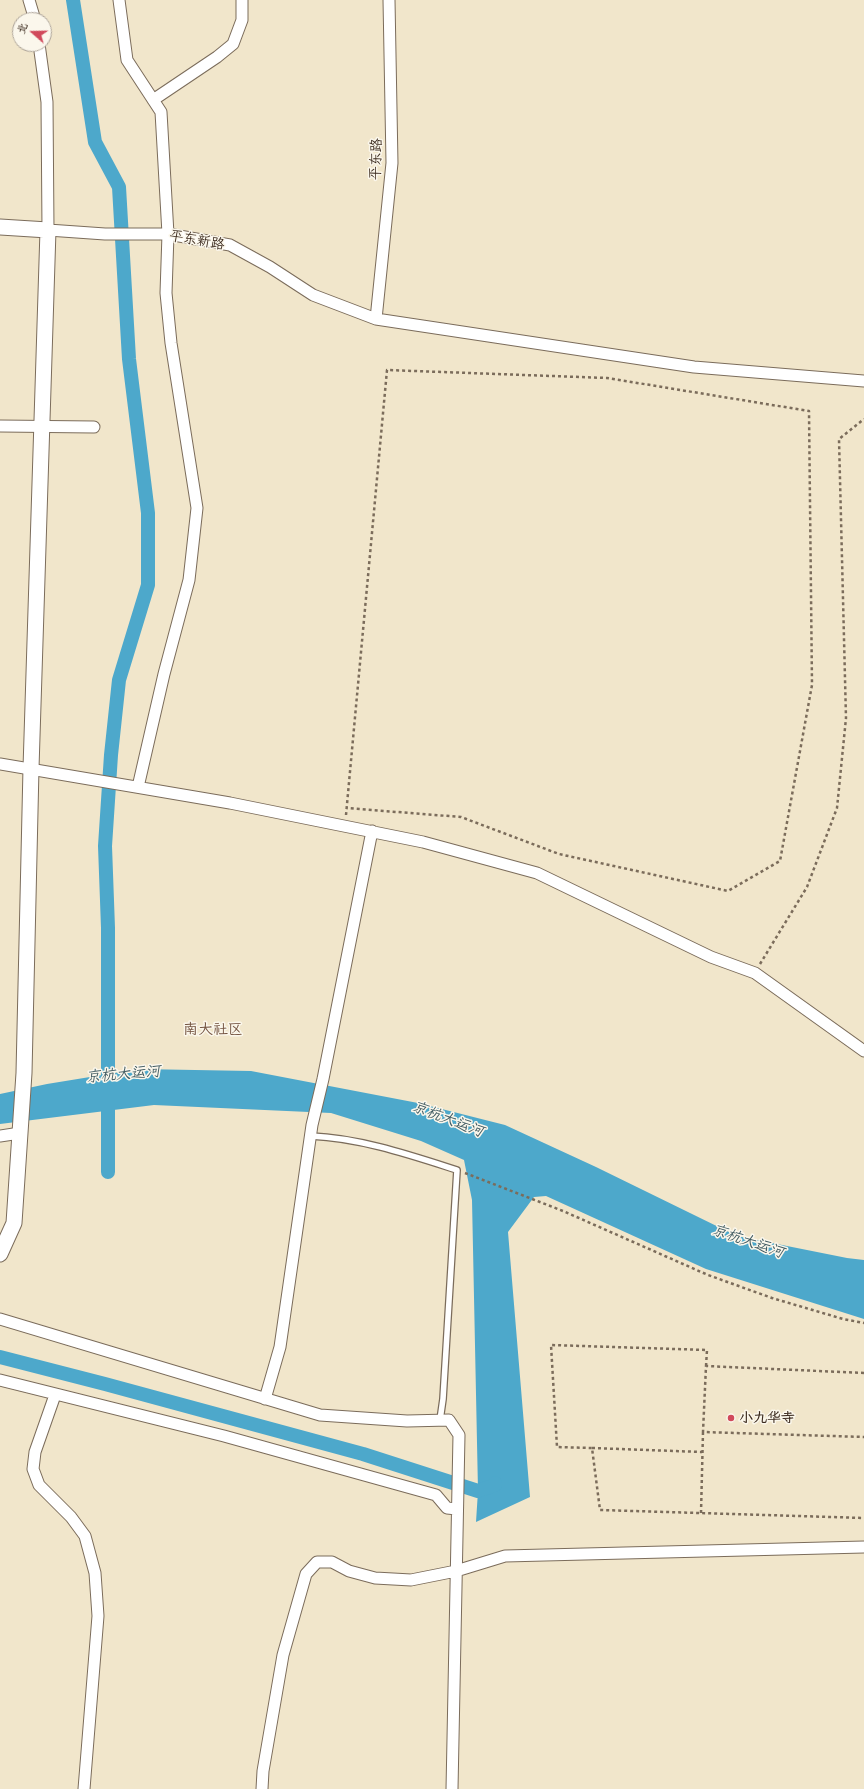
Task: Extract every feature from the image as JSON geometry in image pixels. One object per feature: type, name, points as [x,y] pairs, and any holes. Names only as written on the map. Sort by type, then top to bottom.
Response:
[{"type":"street","points":[[30,0],[33,12]]},
{"type":"street","points":[[119,0],[127,60],[161,112],[168,234],[166,293],[171,343],[197,508],[189,580],[164,674],[137,786]]},
{"type":"street","points":[[153,100],[217,57],[233,44],[242,20],[242,0]]},
{"type":"street","name":"平东路","points":[[376,319],[392,163],[389,0]]},
{"type":"street","points":[[0,1254],[14,1222],[24,1073],[31,768],[48,230],[47,102],[40,52]]},
{"type":"street","name":"平东新路","points":[[0,227],[105,234],[168,234],[230,245],[270,267],[313,295],[376,319],[694,367],[864,381]]},
{"type":"street","points":[[0,426],[94,427]]},
{"type":"street","points":[[0,764],[137,786],[345,826],[423,842],[537,873],[711,957],[755,973],[864,1051]]},
{"type":"street","points":[[265,1399],[280,1347],[312,1125],[323,1079],[372,832]]},
{"type":"street","points":[[0,1136],[20,1133]]},
{"type":"street","points":[[0,1320],[320,1415],[407,1421],[448,1420],[459,1435],[452,1789]]},
{"type":"street","points":[[0,1380],[224,1436],[436,1495],[447,1508],[457,1509]]},
{"type":"street","points":[[56,1395],[35,1452],[33,1469],[39,1486],[71,1517],[85,1536],[95,1573],[98,1616],[84,1789]]},
{"type":"street","points":[[262,1789],[263,1771],[283,1655],[306,1574],[317,1562],[332,1562],[349,1571],[375,1578],[411,1580],[456,1571],[505,1556],[864,1547]]},
{"type":"lane","points":[[311,1136],[333,1137],[410,1155],[457,1170],[443,1399],[440,1420]]},
{"type":"path","points":[[345,826],[346,808],[387,370],[607,378],[809,411],[812,685],[780,861],[728,891],[559,854],[461,817],[346,808]]},
{"type":"path","points":[[755,973],[807,887],[837,808],[846,718],[839,439],[864,419]]},
{"type":"path","points":[[463,1172],[563,1211],[708,1276],[772,1298],[843,1319],[864,1323]]},
{"type":"path","points":[[701,1513],[702,1452],[707,1350],[551,1346],[557,1447],[702,1452]]},
{"type":"path","points":[[706,1366],[864,1373]]},
{"type":"path","points":[[703,1432],[864,1437]]},
{"type":"path","points":[[592,1448],[600,1510],[864,1518]]},
{"type":"water","name":"京杭大运河","points":[[139,1069],[251,1071],[418,1103],[505,1125],[596,1167],[737,1236],[864,1260],[864,1319],[706,1269],[546,1196],[534,1197],[508,1232],[530,1497],[476,1522],[478,1491],[472,1200],[464,1160],[421,1141],[331,1113],[154,1105],[0,1124],[0,1094],[47,1084]]},
{"type":"waterway","name":"京杭大运河","points":[[73,0],[95,142],[119,187],[129,359],[148,513],[148,585],[119,680],[111,755],[105,846],[108,928],[108,1172]]},
{"type":"waterway","points":[[0,1357],[363,1454],[478,1491],[495,1485],[495,1483]]},
{"type":"place","name":"小九华寺","points":[[731,1418]]},
{"type":"district","name":"南大社区","points":[[213,1029]]}]
